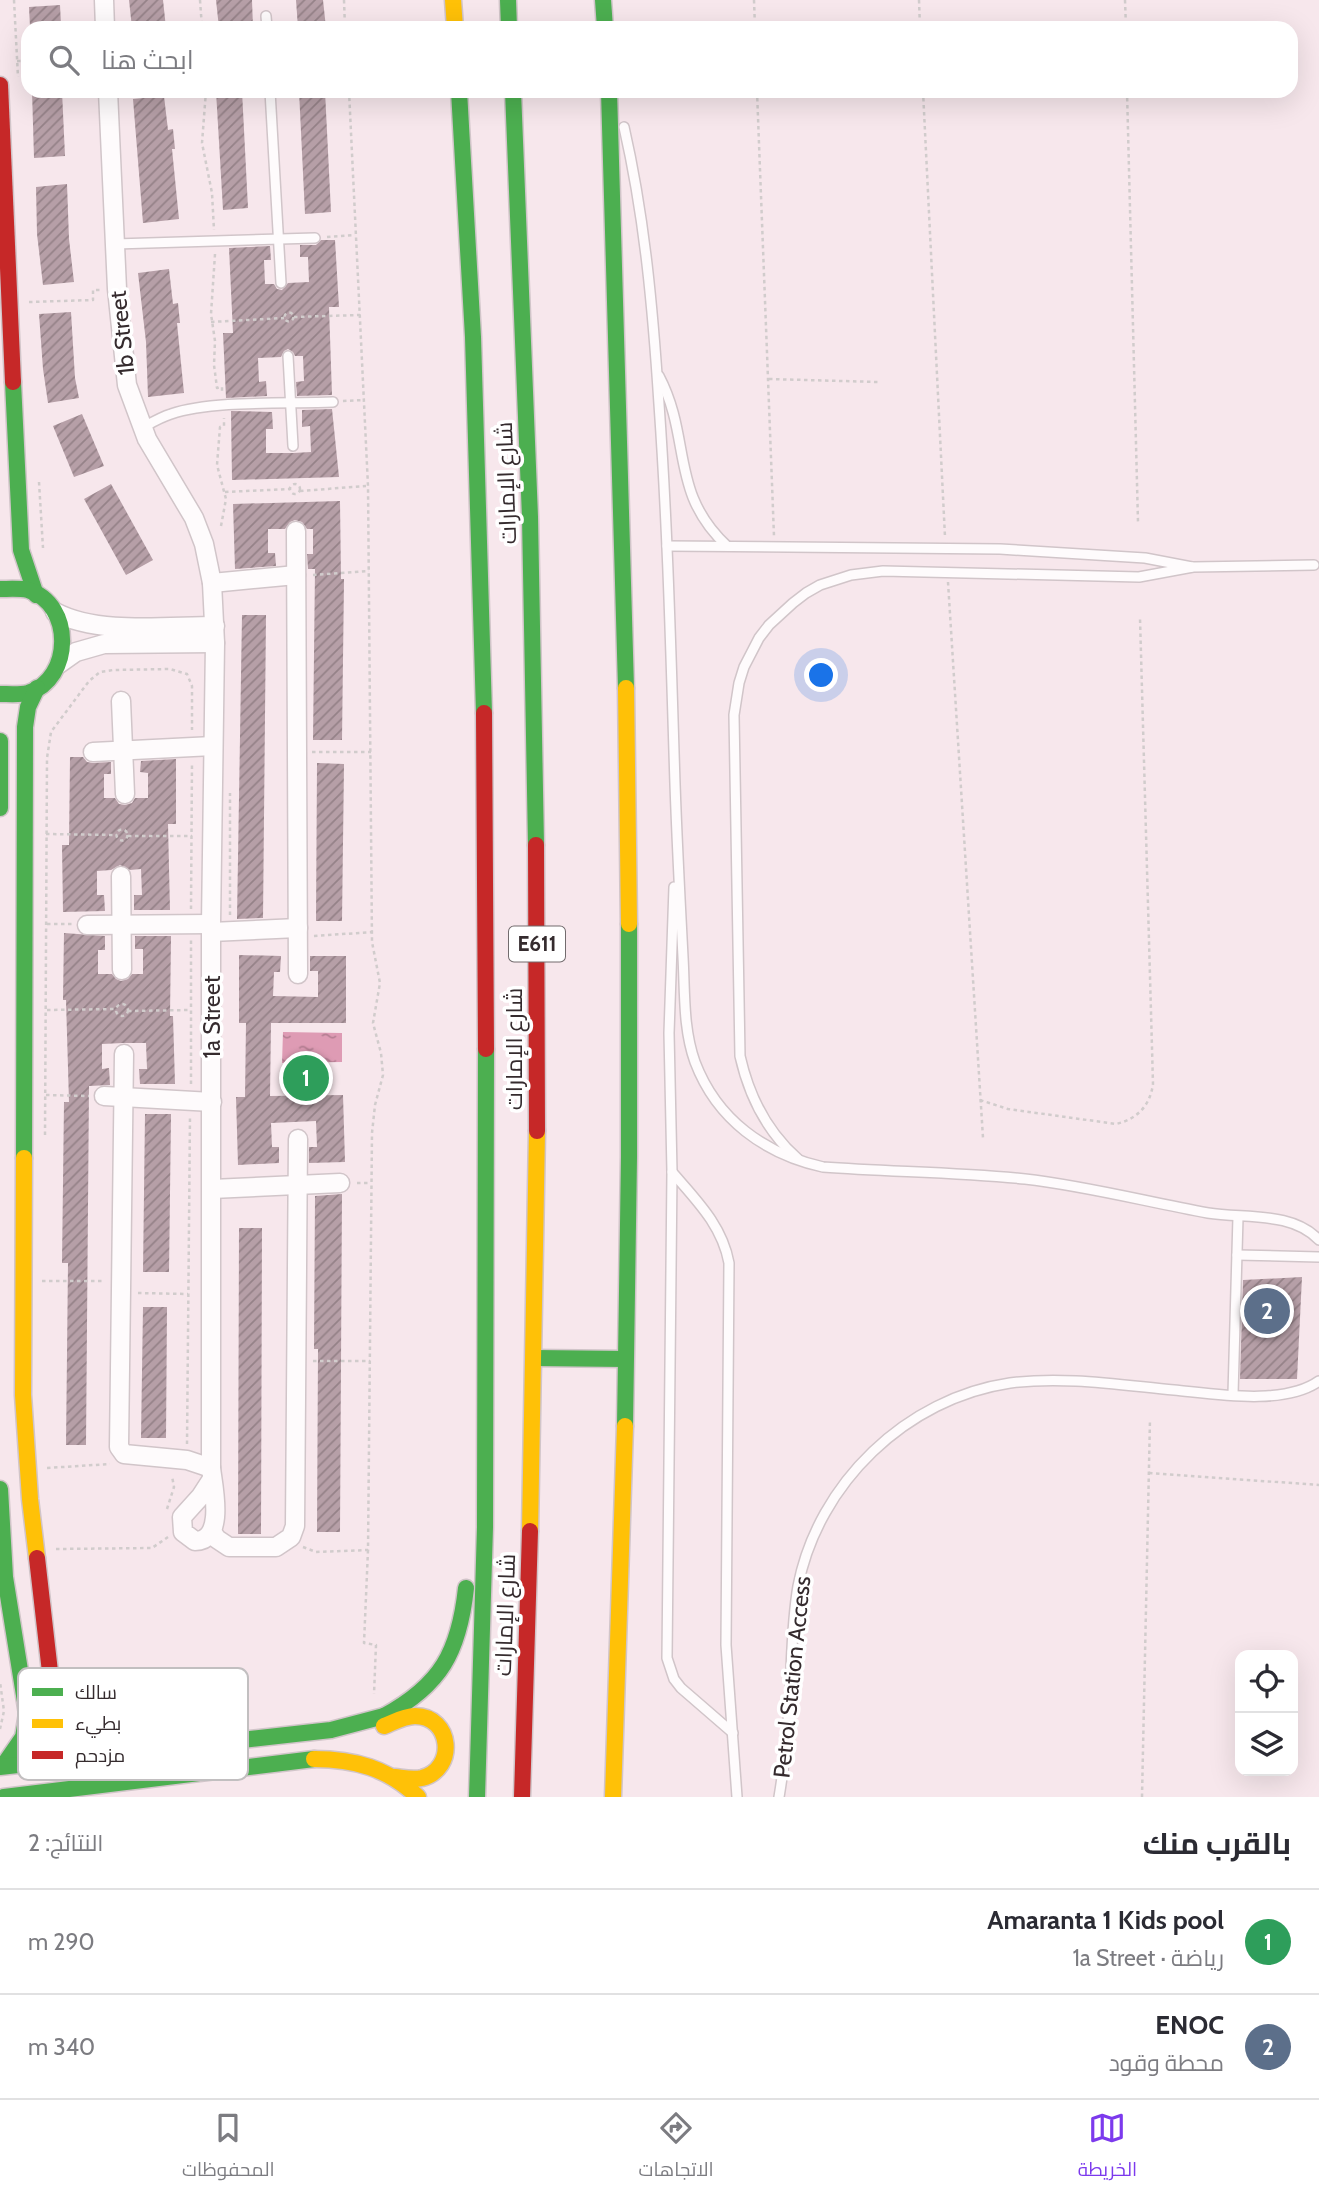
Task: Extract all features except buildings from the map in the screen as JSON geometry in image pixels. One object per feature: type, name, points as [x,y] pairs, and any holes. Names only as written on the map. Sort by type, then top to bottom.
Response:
[{"type":"main road","points":[[453,0],[454,21]]},
{"type":"main road","points":[[508,0],[509,21]]},
{"type":"main road","points":[[603,0],[604,21]]},
{"type":"main road","points":[[0,85],[22,550],[36,595]]},
{"type":"main road","points":[[460,98],[472,267],[483,615],[486,839],[487,1396],[477,1797]]},
{"type":"main road","name":"شارع الإمارات","points":[[513,98],[525,350],[535,739],[537,955],[534,1358],[522,1797]]},
{"type":"main road","points":[[609,98],[621,432],[629,988],[625,1359],[613,1797]]},
{"type":"main road","points":[[0,590],[17,589],[36,595],[55,612],[61,622],[64,643],[60,664],[54,674],[37,688],[15,695],[0,694]]},
{"type":"main road","points":[[27,1668],[26,1601],[36,1545],[26,1447],[22,1316],[25,727],[28,707],[37,688]]},
{"type":"main road","points":[[0,741],[0,808]]},
{"type":"main road","points":[[534,1358],[625,1359]]},
{"type":"main road","points":[[349,1727],[384,1716],[418,1697],[444,1669],[460,1634],[477,1437],[487,1396]]},
{"type":"main road","points":[[0,1489],[3,1547],[26,1601],[44,1668]]},
{"type":"main road","points":[[3,1547],[9,1551],[23,1553],[36,1545]]},
{"type":"main road","points":[[248,1738],[349,1727],[375,1727],[416,1716],[431,1719],[442,1730],[447,1744],[447,1752],[441,1766],[422,1778],[395,1777]]},
{"type":"main road","points":[[2,1767],[18,1744]]},
{"type":"main road","points":[[248,1767],[314,1759],[353,1761],[395,1777],[418,1797]]},
{"type":"main road","points":[[4,1797],[143,1780]]},
{"type":"street","points":[[104,0],[105,21]]},
{"type":"street","name":"1b Street","points":[[108,98],[117,289],[126,376],[142,428],[188,506],[208,557]]},
{"type":"street","points":[[296,531],[298,974]]},
{"type":"street","name":"1a Street","points":[[208,557],[215,635],[211,928],[212,1473],[216,1496],[212,1532]]},
{"type":"street","points":[[212,583],[296,575]]},
{"type":"street","points":[[55,612],[79,623],[92,625],[215,635]]},
{"type":"street","points":[[60,664],[76,652],[104,644],[215,635]]},
{"type":"street","points":[[121,701],[125,794]]},
{"type":"street","points":[[93,752],[213,746]]},
{"type":"street","points":[[121,877],[122,970]]},
{"type":"street","points":[[87,925],[122,924],[298,933]]},
{"type":"street","points":[[124,1054],[119,1447],[124,1454],[187,1460],[212,1473],[181,1522],[183,1532],[195,1541],[204,1540],[212,1532],[222,1544],[236,1548],[276,1547],[291,1537],[295,1525],[298,1139]]},
{"type":"street","points":[[104,1096],[212,1102]]},
{"type":"street","points":[[212,1189],[340,1183]]},
{"type":"lane","points":[[266,16],[266,21]]},
{"type":"lane","points":[[270,98],[281,283]]},
{"type":"lane","points":[[618,98],[619,105]]},
{"type":"lane","points":[[622,116],[644,238],[657,372],[667,546],[686,1018],[695,1061],[715,1100],[744,1132],[762,1145],[802,1162],[823,1167],[1027,1180],[1238,1217],[1288,1221],[1309,1231],[1319,1240]]},
{"type":"lane","points":[[115,244],[315,238]]},
{"type":"lane","points":[[288,356],[293,446]]},
{"type":"lane","points":[[657,372],[676,419],[685,476],[692,500],[707,525],[727,547]]},
{"type":"lane","points":[[142,428],[173,413],[223,406],[333,402]]},
{"type":"lane","points":[[667,546],[945,547],[1139,557],[1194,568]]},
{"type":"lane","points":[[802,1162],[776,1137],[761,1115],[750,1091],[740,1056],[734,723],[739,683],[751,653],[769,625],[793,603],[820,585],[867,572],[1141,577],[1194,568],[1314,565]]},
{"type":"lane","points":[[677,844],[669,1020],[672,1172],[667,1658],[674,1679],[681,1688],[733,1733]]},
{"type":"lane","points":[[672,1172],[714,1223],[724,1242],[729,1263],[726,1645],[737,1797]]},
{"type":"lane","points":[[1233,1394],[1238,1217]]},
{"type":"lane","points":[[1237,1255],[1319,1257]]},
{"type":"lane","name":"Petrol Station Access","points":[[779,1797],[787,1742],[794,1615],[799,1584],[819,1526],[834,1499],[873,1451],[923,1414],[979,1389],[1034,1381],[1233,1394],[1296,1393],[1319,1381]]},
{"type":"path","points":[[200,0],[202,21]]},
{"type":"path","points":[[344,0],[345,21]]},
{"type":"path","points":[[754,0],[755,21]]},
{"type":"path","points":[[919,0],[920,21]]},
{"type":"path","points":[[1125,0],[1126,21]]},
{"type":"path","points":[[205,98],[202,143],[212,193],[215,241],[211,322],[215,341],[214,375],[217,388],[222,387],[224,426],[220,427],[217,465],[225,492],[225,508],[220,526]]},
{"type":"path","points":[[349,98],[368,486],[373,952],[380,983],[373,1023],[383,1075],[375,1105],[372,1133],[368,1550],[364,1643],[376,1645],[373,1701]]},
{"type":"path","points":[[757,98],[775,547]]},
{"type":"path","points":[[923,98],[945,547]]},
{"type":"path","points":[[1127,98],[1138,522]]},
{"type":"path","points":[[315,238],[355,234]]},
{"type":"path","points":[[28,302],[93,300],[93,290],[117,289]]},
{"type":"path","points":[[211,322],[284,318],[290,322],[294,317],[360,315]]},
{"type":"path","points":[[769,379],[878,382]]},
{"type":"path","points":[[333,402],[364,400]]},
{"type":"path","points":[[290,489],[295,483],[300,487],[300,491]]},
{"type":"path","points":[[290,489],[294,494],[300,491],[368,486]]},
{"type":"path","points":[[225,492],[290,489]]},
{"type":"path","points":[[296,575],[369,571]]},
{"type":"path","points":[[948,573],[983,1138]]},
{"type":"path","points":[[980,1100],[1008,1109],[1116,1124],[1133,1119],[1139,1114],[1152,1092],[1140,618]]},
{"type":"path","points":[[297,752],[371,752]]},
{"type":"path","points":[[117,835],[125,830],[128,836]]},
{"type":"path","points":[[46,834],[117,835],[123,841],[128,836],[192,836]]},
{"type":"path","points":[[47,924],[87,925]]},
{"type":"path","points":[[298,933],[373,932]]},
{"type":"path","points":[[47,1010],[116,1009],[121,1004],[127,1007],[128,1011]]},
{"type":"path","points":[[116,1009],[117,1013],[123,1016],[128,1011],[191,1010]]},
{"type":"path","points":[[46,1095],[104,1096]]},
{"type":"path","points":[[42,1280],[189,1294]]},
{"type":"path","points":[[297,1361],[370,1361]]},
{"type":"path","points":[[1142,1797],[1150,1419]]},
{"type":"path","points":[[166,1473],[174,1477],[174,1487],[166,1512]]},
{"type":"path","points":[[1149,1473],[1319,1485]]},
{"type":"path","points":[[55,1559],[53,1549],[152,1548],[169,1536]]},
{"type":"path","points":[[291,1537],[305,1549],[316,1552],[368,1550]]},
{"type":"path","points":[[0,1679],[4,1711],[0,1729]]},
{"type":"water","points":[[283,1032],[342,1033],[342,1062],[282,1063]]},
{"type":"water","points":[[290,1067],[322,1067],[323,1088],[290,1089]]},
{"type":"traffic: fast","points":[[508,0],[509,21]]},
{"type":"traffic: fast","points":[[603,0],[604,21]]},
{"type":"traffic: fast","points":[[459,98],[473,337],[484,713]]},
{"type":"traffic: fast","points":[[513,98],[530,517],[536,845]]},
{"type":"traffic: fast","points":[[609,98],[626,688]]},
{"type":"traffic: fast","points":[[13,382],[21,550],[36,595]]},
{"type":"traffic: fast","points":[[0,589],[28,590],[43,598],[54,610],[60,625],[62,642],[60,658],[43,685],[28,693],[0,694]]},
{"type":"traffic: fast","points":[[24,1158],[25,727],[28,707],[37,688]]},
{"type":"traffic: fast","points":[[0,741],[0,808]]},
{"type":"traffic: fast","points":[[625,1426],[629,924]]},
{"type":"traffic: fast","points":[[477,1797],[485,1527],[486,1049]]},
{"type":"traffic: fast","points":[[534,1358],[625,1359]]},
{"type":"traffic: fast","points":[[0,1489],[5,1577],[20,1668]]},
{"type":"traffic: fast","points":[[384,1716],[420,1692],[444,1664],[458,1631],[466,1588]]},
{"type":"traffic: fast","points":[[248,1739],[331,1730],[384,1716]]},
{"type":"traffic: fast","points":[[3,1766],[18,1744]]},
{"type":"traffic: fast","points":[[248,1767],[314,1759]]},
{"type":"traffic: fast","points":[[0,1767],[18,1765]]},
{"type":"traffic: fast","points":[[4,1797],[143,1780]]},
{"type":"traffic: slow","points":[[453,0],[454,21]]},
{"type":"traffic: slow","points":[[626,688],[629,924]]},
{"type":"traffic: slow","points":[[530,1531],[537,1131]]},
{"type":"traffic: slow","points":[[24,1158],[23,1395],[37,1558]]},
{"type":"traffic: slow","points":[[613,1797],[625,1426]]},
{"type":"traffic: slow","points":[[384,1726],[411,1716],[427,1718],[437,1724],[446,1744],[441,1765],[433,1773],[419,1779],[395,1777]]},
{"type":"traffic: slow","points":[[314,1759],[343,1761],[370,1767],[395,1779],[418,1797]]},
{"type":"traffic: jam","points":[[0,85],[13,382]]},
{"type":"traffic: jam","points":[[484,713],[486,1049]]},
{"type":"traffic: jam","points":[[536,845],[537,1131]]},
{"type":"traffic: jam","points":[[522,1797],[530,1531]]},
{"type":"traffic: jam","points":[[37,1558],[50,1668]]},
{"type":"place","name":"Amaranta 1 Kids pool","points":[[306,1078]]},
{"type":"place","name":"ENOC","points":[[1267,1311]]}]
